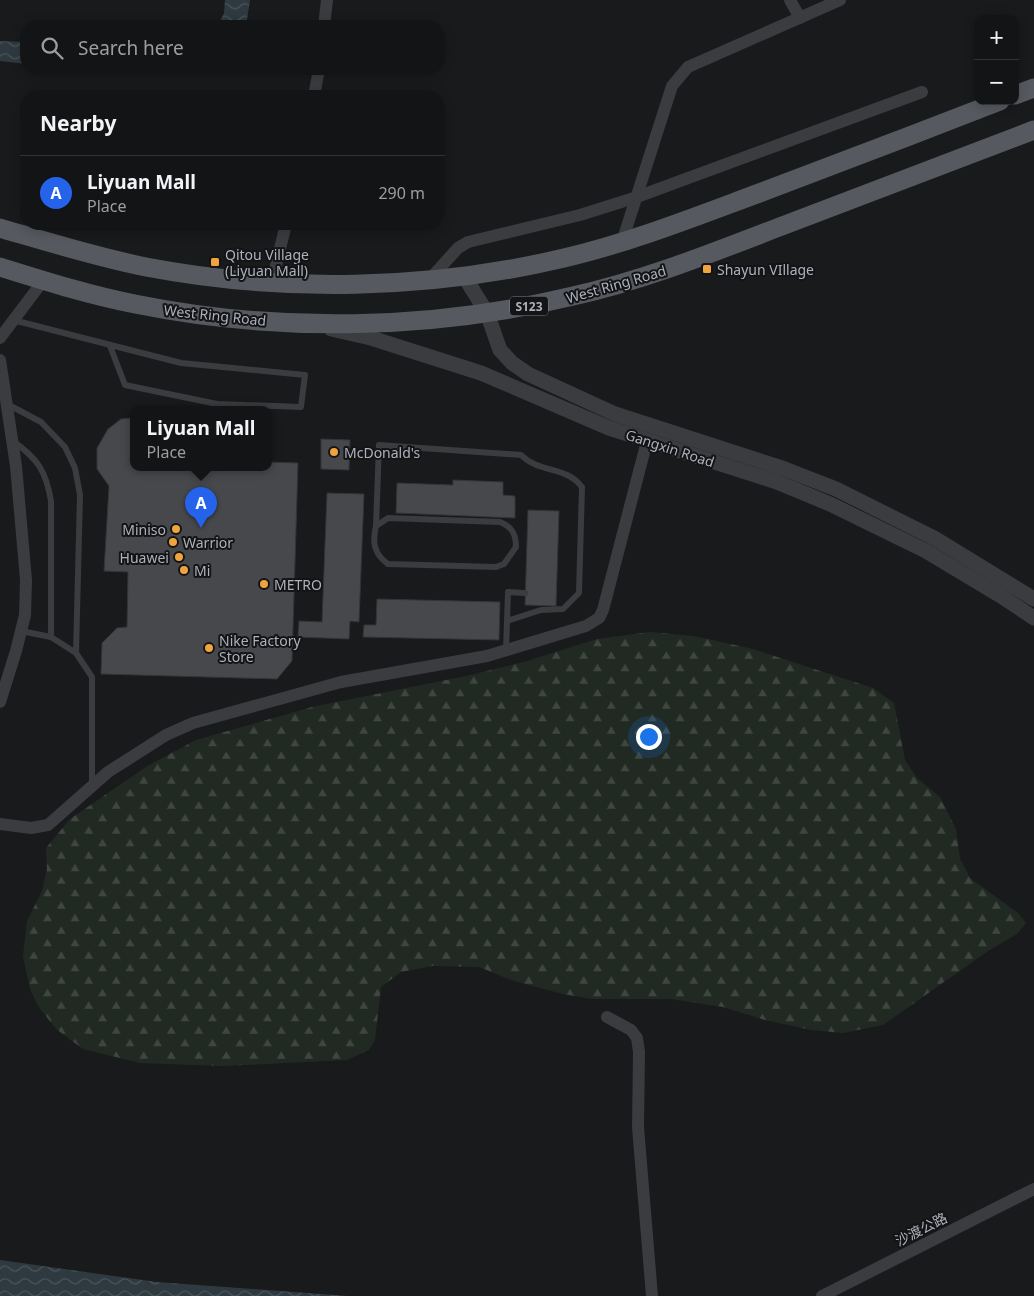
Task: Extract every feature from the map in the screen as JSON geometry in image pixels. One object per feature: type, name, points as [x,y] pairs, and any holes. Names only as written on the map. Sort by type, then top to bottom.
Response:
[{"type":"main road","points":[[1019,94],[1034,88]]},
{"type":"main road","points":[[0,228],[79,251],[144,266],[205,276],[272,282],[351,283],[464,276],[538,264],[622,242],[989,105]]},
{"type":"main road","name":"West Ring Road","points":[[0,267],[42,281],[103,297],[171,310],[229,318],[288,322],[391,322],[487,313],[575,296],[662,271],[1034,130]]},
{"type":"street","points":[[325,20],[327,0]]},
{"type":"street","points":[[790,0],[800,18]]},
{"type":"street","points":[[622,242],[634,198],[672,86],[680,74],[688,67],[840,0]]},
{"type":"street","points":[[315,90],[317,75]]},
{"type":"street","points":[[430,279],[458,248],[468,242],[580,215],[634,198],[922,92]]},
{"type":"street","points":[[272,282],[285,230]]},
{"type":"street","name":"Gangxin Road","points":[[464,276],[487,313],[500,350],[512,364],[528,374],[614,414],[782,468],[836,489],[934,538],[1034,599]]},
{"type":"street","points":[[0,338],[42,281]]},
{"type":"street","name":"Gangxin Road","points":[[288,322],[371,338],[481,373],[591,421],[646,441],[776,482],[865,519],[966,574],[1034,618]]},
{"type":"street","points":[[0,360],[3,403],[12,441],[23,526],[26,580],[25,614],[0,702]]},
{"type":"street","points":[[0,824],[31,828],[48,825],[108,772],[166,735],[210,717],[341,682],[446,665],[506,650],[586,626],[599,618],[603,610],[646,441]]},
{"type":"street","points":[[607,1017],[631,1030],[637,1038],[639,1052],[638,1127],[652,1296]]},
{"type":"street","name":"沙渡公路","points":[[822,1296],[1034,1189]]},
{"type":"lane","points":[[13,320],[181,363],[305,375],[301,407],[218,404],[125,385],[110,346]]},
{"type":"lane","points":[[3,403],[41,422],[65,447],[75,468],[80,495],[76,653]]},
{"type":"lane","points":[[12,441],[31,454],[42,468],[49,487],[51,501],[51,637]]},
{"type":"lane","points":[[376,526],[388,518],[500,522],[512,529],[516,536],[516,547],[504,564],[496,567],[395,566],[381,559],[375,550],[373,539],[376,526],[380,445],[521,455],[528,463],[574,476],[582,487],[579,593],[563,609],[541,610],[507,621]]},
{"type":"lane","points":[[506,650],[508,592],[525,593]]},
{"type":"lane","points":[[21,631],[51,637],[76,653],[92,677],[92,786]]},
{"type":"green space","points":[[650,632],[694,636],[753,649],[873,688],[894,703],[905,760],[917,778],[940,797],[956,829],[960,859],[970,878],[1018,913],[1026,923],[1017,934],[988,951],[883,1025],[843,1033],[811,1030],[765,1020],[723,1007],[671,999],[592,999],[563,994],[514,981],[479,967],[433,966],[401,972],[381,987],[375,1040],[369,1050],[347,1060],[223,1066],[140,1063],[83,1049],[56,1029],[38,1006],[30,989],[23,956],[27,921],[42,891],[47,869],[46,848],[70,819],[149,765],[196,740],[312,707],[471,675],[527,661],[597,639]]},
{"type":"water","points":[[225,0],[250,0],[247,20],[221,20],[224,13]]},
{"type":"water","points":[[0,41],[20,42],[20,63],[0,61]]},
{"type":"water","points":[[0,1260],[157,1282],[348,1296],[0,1296]]},
{"type":"building","points":[[130,418],[130,471],[272,471],[272,462],[298,463],[292,661],[277,679],[101,674],[102,643],[117,628],[127,627],[128,572],[104,571],[109,486],[97,469],[97,448],[108,429],[121,419]]},
{"type":"building","points":[[321,439],[350,440],[349,470],[321,469]]},
{"type":"building","points":[[453,480],[503,482],[503,495],[515,496],[515,518],[396,513],[397,483],[453,485]]},
{"type":"building","points":[[327,493],[364,494],[359,622],[350,621],[349,639],[298,637],[299,621],[322,622]]},
{"type":"building","points":[[528,510],[559,511],[556,606],[525,605]]},
{"type":"building","points":[[377,599],[500,602],[499,640],[363,637],[364,625],[376,625]]},
{"type":"place","name":"Qitou Village (Liyuan Mall)","points":[[215,262]]},
{"type":"place","name":"Shayun VIllage","points":[[707,269]]},
{"type":"place","name":"McDonald's","points":[[334,452]]},
{"type":"place","name":"Liyuan Mall","points":[[201,528]]},
{"type":"place","name":"Miniso","points":[[176,529]]},
{"type":"place","name":"Warrior","points":[[173,542]]},
{"type":"place","name":"Huawei","points":[[179,557]]},
{"type":"place","name":"Mi","points":[[184,570]]},
{"type":"place","name":"METRO","points":[[264,584]]},
{"type":"place","name":"Nike Factory Store","points":[[209,648]]}]
